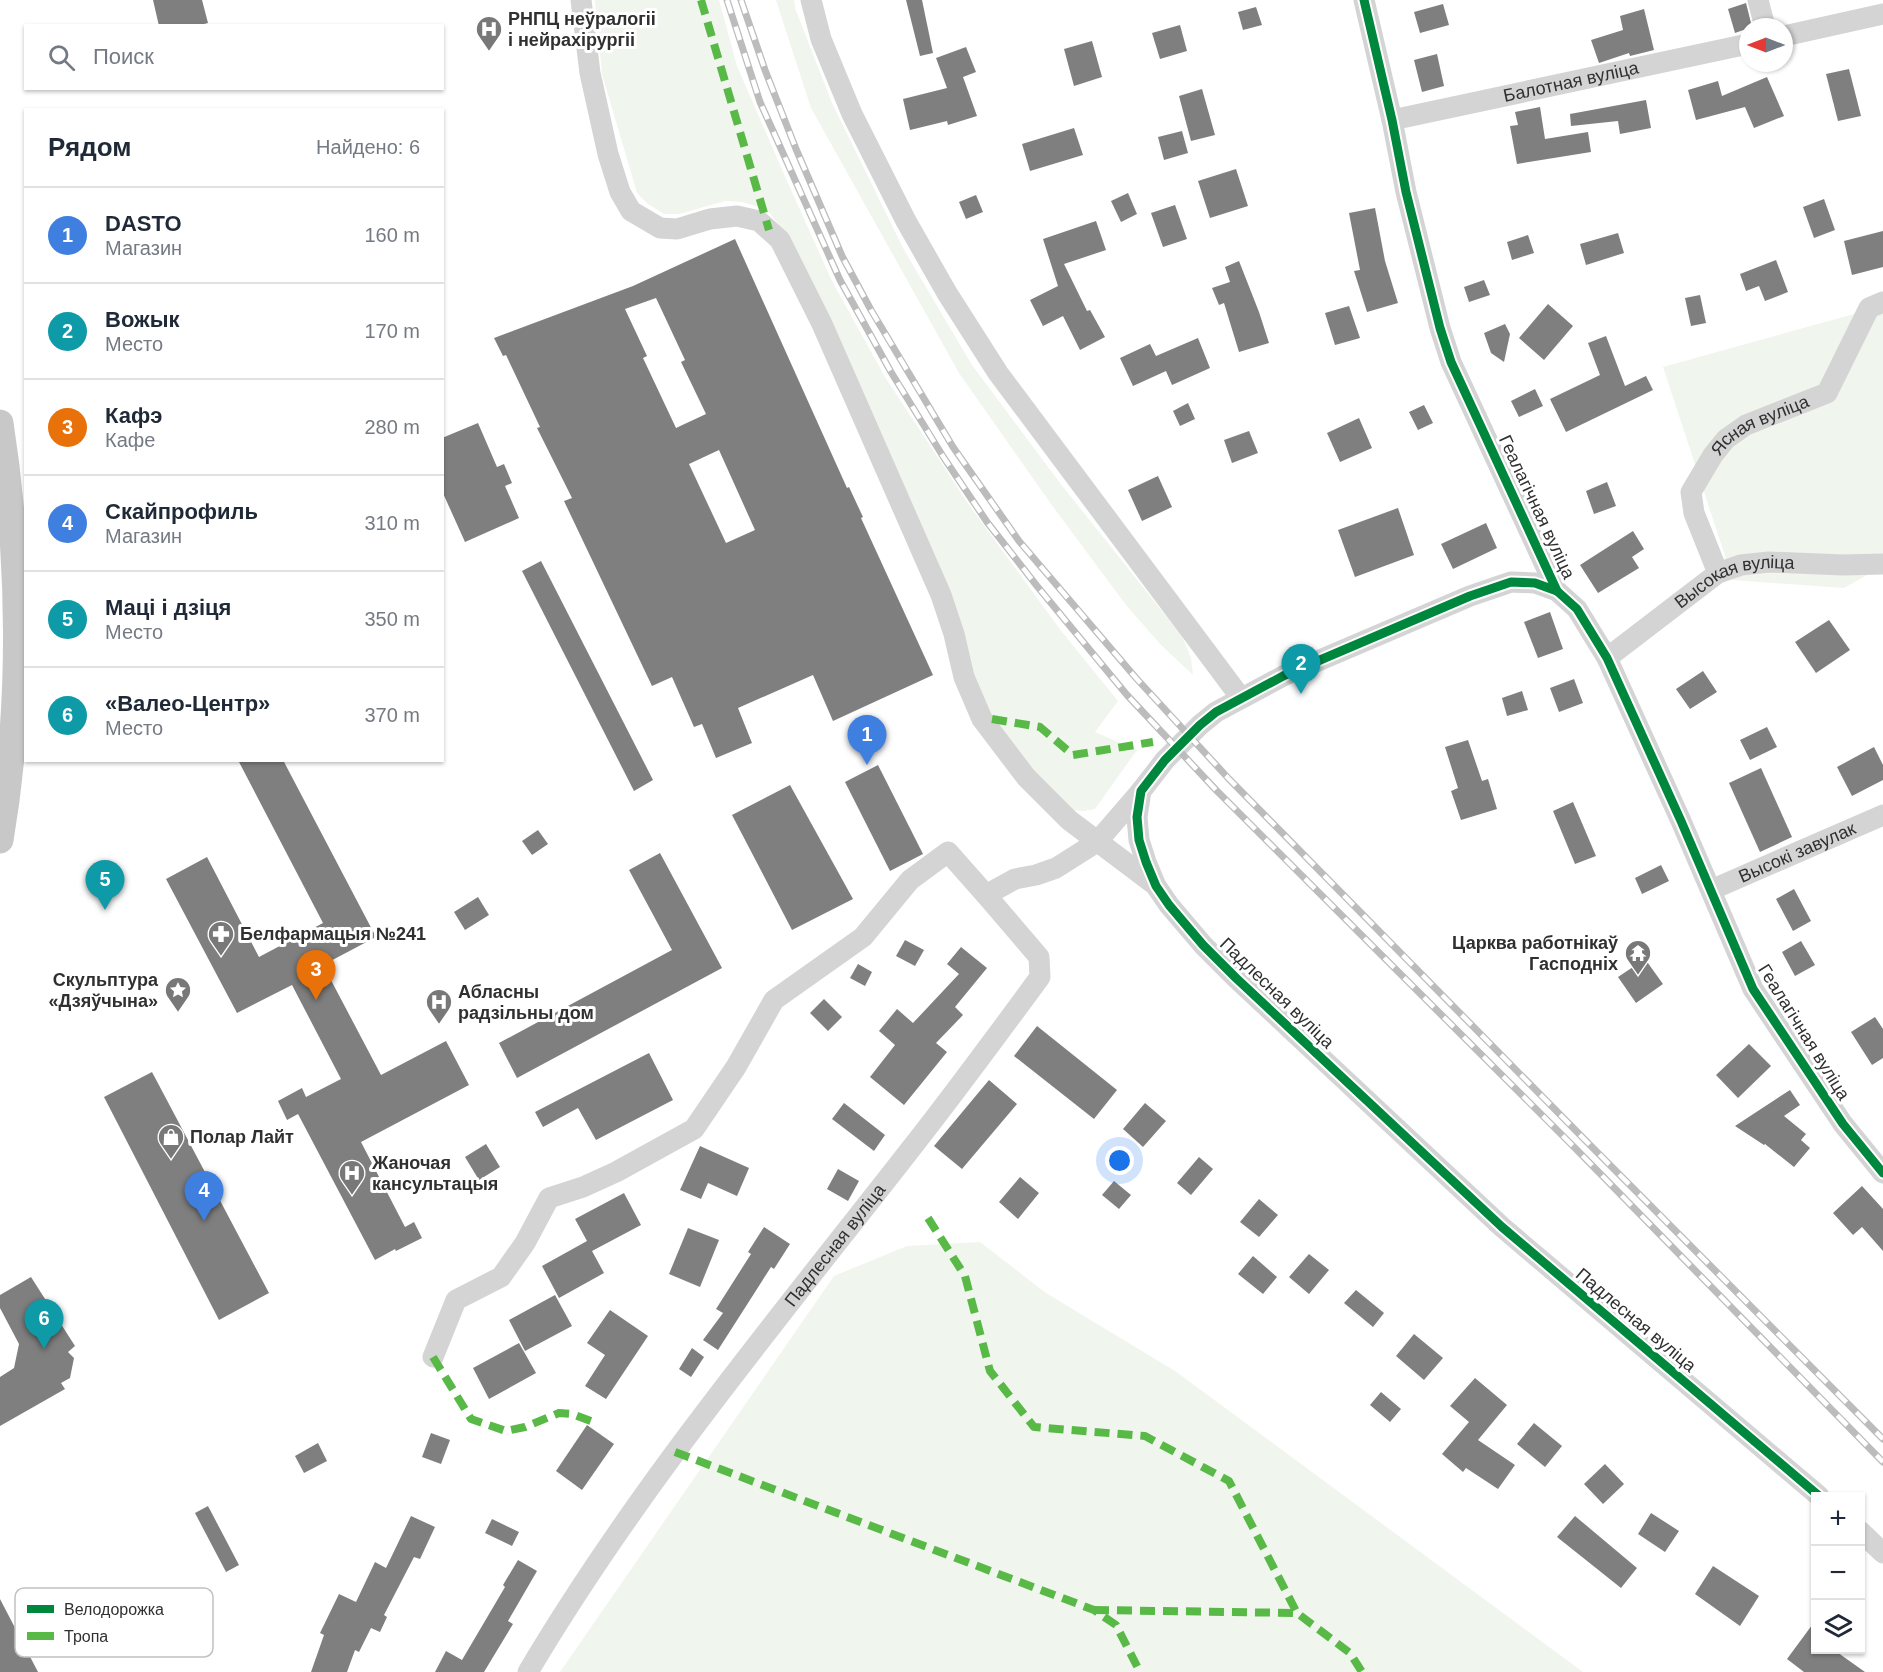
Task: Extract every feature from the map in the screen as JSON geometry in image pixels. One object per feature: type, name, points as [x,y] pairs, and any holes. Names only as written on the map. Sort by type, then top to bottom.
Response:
[{"type":"main road","points":[[0,423],[12,525],[16,623],[10,777],[0,840]]},
{"type":"street","points":[[582,0],[590,73],[608,154],[620,192],[632,211],[660,228],[676,229],[710,219],[737,216],[759,221],[780,240],[822,324],[941,596],[954,634],[964,677],[982,719],[1026,777],[1069,820],[1156,886]]},
{"type":"street","points":[[811,0],[821,39],[852,114],[906,221],[947,293],[998,373],[1108,517],[1241,698]]},
{"type":"street","name":"Геалагічная вуліца","points":[[1364,0],[1406,192],[1451,363],[1557,591],[1577,609],[1607,658],[1753,989],[1843,1124],[1883,1173]]},
{"type":"street","points":[[1758,0],[1763,18]]},
{"type":"street","points":[[1793,34],[1883,14]]},
{"type":"street","name":"Балотная вуліца","points":[[1392,120],[1739,46]]},
{"type":"street","name":"Ясная вуліца","points":[[1718,573],[1694,513],[1692,492],[1713,454],[1726,439],[1746,425],[1827,393],[1869,308],[1883,302]]},
{"type":"street","name":"Высокая вуліца","points":[[1607,658],[1718,573],[1740,565],[1769,562],[1883,564]]},
{"type":"street","points":[[986,895],[1015,879],[1056,868],[1097,842],[1165,760],[1200,725],[1216,712],[1284,675],[1470,596],[1511,582],[1534,583],[1557,591]]},
{"type":"street","name":"Падлесная вуліца","points":[[1141,791],[1137,817],[1139,840],[1156,886],[1203,945],[1502,1227],[1813,1492]]},
{"type":"street","name":"Высокі завулак","points":[[1711,890],[1883,815]]},
{"type":"street","name":"Падлесная вуліца","points":[[433,1357],[456,1300],[501,1277],[525,1244],[549,1198],[583,1187],[616,1172],[694,1128],[736,1067],[774,1000],[863,937],[910,880],[948,852],[1039,957],[1040,977],[908,1154],[792,1299],[675,1452],[557,1623],[528,1672]]},
{"type":"street","points":[[1865,1537],[1883,1553]]},
{"type":"shaded area","points":[[595,0],[719,0],[737,66],[787,181],[832,281],[885,377],[969,505],[1062,632],[1118,701],[1095,732],[1137,750],[1095,809],[1071,810],[1044,787],[992,719],[786,233],[766,209],[742,202],[725,201],[679,214],[664,214],[648,204],[637,193],[602,74]]},
{"type":"shaded area","points":[[776,0],[794,0],[795,8],[832,103],[904,250],[972,365],[1060,483],[1182,636],[1191,658],[1193,675],[1161,645],[1126,605],[1051,504],[959,373],[811,108]]},
{"type":"shaded area","points":[[1883,306],[1883,566],[1844,588],[1733,580],[1663,367]]},
{"type":"shaded area","points":[[980,1242],[1046,1293],[1175,1371],[1583,1672],[560,1672],[834,1276],[907,1246]]},
{"type":"building","points":[[153,0],[202,0],[208,23],[159,24]]},
{"type":"building","points":[[906,0],[922,0],[933,53],[920,56]]},
{"type":"building","points":[[1746,3],[1750,18],[1739,18],[1739,32],[1735,33],[1728,9]]},
{"type":"building","points":[[1443,4],[1449,25],[1420,33],[1414,12]]},
{"type":"building","points":[[1256,7],[1262,25],[1243,30],[1238,12]]},
{"type":"building","points":[[1644,9],[1654,50],[1630,56],[1629,53],[1599,63],[1591,40],[1623,30],[1620,16]]},
{"type":"building","points":[[1180,25],[1187,51],[1160,59],[1152,33]]},
{"type":"building","points":[[1092,41],[1102,77],[1074,86],[1064,49]]},
{"type":"building","points":[[966,47],[976,72],[963,77],[977,116],[948,125],[947,121],[910,130],[903,99],[947,88],[936,58]]},
{"type":"building","points":[[1437,54],[1444,86],[1422,92],[1414,60]]},
{"type":"building","points":[[1849,69],[1861,116],[1838,121],[1826,74]]},
{"type":"building","points":[[1767,77],[1784,116],[1754,128],[1745,107],[1696,120],[1688,90],[1718,81],[1722,96]]},
{"type":"building","points":[[1202,89],[1215,135],[1191,141],[1179,96]]},
{"type":"building","points":[[1646,100],[1651,128],[1620,134],[1618,121],[1571,126],[1570,114]]},
{"type":"building","points":[[1540,107],[1545,139],[1588,132],[1591,152],[1517,164],[1510,126],[1518,125],[1515,112]]},
{"type":"building","points":[[1074,128],[1083,155],[1030,171],[1022,144]]},
{"type":"building","points":[[1182,131],[1188,153],[1164,160],[1158,137]]},
{"type":"building","points":[[1236,169],[1248,206],[1210,218],[1198,181]]},
{"type":"building","points":[[1128,193],[1137,214],[1121,222],[1111,201]]},
{"type":"building","points":[[976,195],[983,212],[966,219],[959,202]]},
{"type":"building","points":[[1824,199],[1835,230],[1814,238],[1803,207]]},
{"type":"building","points":[[1175,205],[1187,239],[1163,247],[1151,213]]},
{"type":"building","points":[[1375,208],[1385,261],[1398,303],[1367,312],[1354,271],[1360,270],[1349,213]]},
{"type":"building","points":[[1096,221],[1106,250],[1064,264],[1087,311],[1090,310],[1105,337],[1080,350],[1063,316],[1043,326],[1030,300],[1058,286],[1043,239]]},
{"type":"building","points":[[1883,231],[1883,267],[1852,275],[1844,241]]},
{"type":"building","points":[[1618,233],[1624,253],[1586,265],[1580,244]]},
{"type":"building","points":[[1528,235],[1534,253],[1512,260],[1507,242]]},
{"type":"building","points":[[735,239],[933,675],[833,721],[813,675],[738,708],[752,743],[716,758],[702,724],[694,727],[672,677],[652,686],[564,501],[572,498],[537,428],[540,427],[506,355],[503,356],[494,338],[633,286]],"holes":[[[656,298],[685,360],[681,362],[706,414],[676,428],[643,358],[647,356],[625,309]],[[719,450],[755,530],[726,543],[689,464]]]},
{"type":"building","points":[[1776,260],[1788,292],[1765,301],[1759,286],[1746,291],[1740,274]]},
{"type":"building","points":[[1239,261],[1269,343],[1239,352],[1224,303],[1219,305],[1212,288],[1230,282],[1225,267]]},
{"type":"building","points":[[1484,280],[1490,295],[1469,302],[1464,287]]},
{"type":"building","points":[[1700,295],[1706,323],[1691,326],[1685,298]]},
{"type":"building","points":[[1548,304],[1573,326],[1544,360],[1519,338]]},
{"type":"building","points":[[1349,306],[1360,338],[1335,345],[1325,313]]},
{"type":"building","points":[[1505,324],[1510,334],[1504,362],[1491,353],[1484,333]]},
{"type":"building","points":[[1606,336],[1625,386],[1646,376],[1653,390],[1566,432],[1550,399],[1600,375],[1588,343]]},
{"type":"building","points":[[1198,338],[1210,368],[1172,385],[1166,371],[1133,386],[1120,358],[1150,344],[1156,356]]},
{"type":"building","points":[[1535,389],[1543,406],[1519,417],[1511,401]]},
{"type":"building","points":[[1188,403],[1195,419],[1180,426],[1173,411]]},
{"type":"building","points":[[1424,405],[1433,423],[1418,430],[1409,412]]},
{"type":"building","points":[[1359,418],[1372,448],[1340,462],[1327,433]]},
{"type":"building","points":[[478,423],[497,467],[504,464],[512,483],[505,486],[519,518],[465,542],[444,495],[444,437]]},
{"type":"building","points":[[1249,431],[1258,453],[1232,463],[1224,440]]},
{"type":"building","points":[[1158,476],[1172,507],[1142,521],[1128,490]]},
{"type":"building","points":[[1607,482],[1616,506],[1594,514],[1586,491]]},
{"type":"building","points":[[1398,508],[1414,555],[1355,577],[1338,530]]},
{"type":"building","points":[[1486,523],[1497,548],[1453,569],[1441,544]]},
{"type":"building","points":[[1633,531],[1644,549],[1632,557],[1639,568],[1598,593],[1580,565]]},
{"type":"building","points":[[541,561],[653,780],[634,791],[522,571]]},
{"type":"building","points":[[1550,612],[1563,649],[1538,658],[1524,622]]},
{"type":"building","points":[[1829,620],[1850,650],[1816,673],[1795,642]]},
{"type":"building","points":[[1703,671],[1717,692],[1690,709],[1676,689]]},
{"type":"building","points":[[1574,679],[1583,703],[1559,712],[1550,688]]},
{"type":"building","points":[[1522,691],[1528,710],[1507,716],[1502,698]]},
{"type":"building","points":[[1767,727],[1777,747],[1750,760],[1740,740]]},
{"type":"building","points":[[1468,740],[1482,781],[1488,779],[1497,809],[1461,820],[1451,791],[1458,788],[1445,747]]},
{"type":"building","points":[[1874,747],[1883,765],[1883,780],[1852,796],[1837,767]]},
{"type":"building","points":[[239,762],[284,762],[376,937],[323,965],[381,1075],[446,1041],[469,1085],[361,1142],[405,1227],[414,1222],[422,1238],[375,1260],[298,1114],[287,1120],[278,1101],[302,1088],[306,1097],[341,1079],[292,985],[237,1013],[166,879],[207,857],[259,957],[323,923]]},
{"type":"building","points":[[878,765],[923,854],[890,871],[845,782]]},
{"type":"building","points":[[1761,768],[1792,837],[1760,852],[1729,783]]},
{"type":"building","points":[[790,785],[853,899],[792,930],[732,815]]},
{"type":"building","points":[[1573,802],[1596,856],[1575,864],[1553,811]]},
{"type":"building","points":[[538,830],[548,844],[532,855],[522,841]]},
{"type":"building","points":[[660,853],[722,968],[517,1078],[499,1043],[672,950],[629,870]]},
{"type":"building","points":[[1661,865],[1669,881],[1642,894],[1635,878]]},
{"type":"building","points":[[1794,889],[1811,921],[1793,931],[1776,899]]},
{"type":"building","points":[[478,897],[489,915],[465,930],[454,912]]},
{"type":"building","points":[[905,940],[924,950],[915,966],[896,956]]},
{"type":"building","points":[[1801,941],[1815,965],[1795,976],[1782,952]]},
{"type":"building","points":[[961,947],[987,968],[955,1007],[963,1015],[936,1043],[947,1052],[904,1105],[870,1077],[895,1045],[879,1031],[897,1009],[913,1023],[959,974],[947,964]]},
{"type":"building","points":[[1645,959],[1663,984],[1636,1003],[1618,977]]},
{"type":"building","points":[[858,964],[872,972],[865,986],[850,978]]},
{"type":"building","points":[[824,999],[842,1017],[828,1031],[810,1013]]},
{"type":"building","points":[[1875,1017],[1883,1029],[1883,1058],[1872,1065],[1851,1032]]},
{"type":"building","points":[[1037,1026],[1117,1090],[1094,1119],[1014,1056]]},
{"type":"building","points":[[1749,1044],[1771,1066],[1738,1098],[1716,1075]]},
{"type":"building","points":[[649,1053],[673,1100],[596,1140],[578,1108],[543,1127],[535,1112]]},
{"type":"building","points":[[152,1072],[269,1293],[219,1320],[104,1097]]},
{"type":"building","points":[[989,1080],[1017,1104],[962,1169],[934,1146]]},
{"type":"building","points":[[1790,1090],[1800,1105],[1784,1116],[1806,1134],[1801,1140],[1810,1148],[1794,1167],[1765,1144],[1735,1126]]},
{"type":"building","points":[[844,1103],[885,1135],[874,1151],[832,1119]]},
{"type":"building","points":[[1145,1103],[1166,1121],[1143,1147],[1123,1129]]},
{"type":"building","points":[[486,1144],[500,1167],[479,1180],[465,1157]]},
{"type":"building","points":[[700,1146],[749,1168],[737,1196],[708,1183],[701,1199],[680,1190]]},
{"type":"building","points":[[1199,1157],[1213,1169],[1191,1195],[1177,1183]]},
{"type":"building","points":[[838,1169],[859,1181],[848,1201],[827,1189]]},
{"type":"building","points":[[1020,1177],[1039,1193],[1018,1219],[999,1202]]},
{"type":"building","points":[[1114,1181],[1131,1195],[1119,1209],[1102,1195]]},
{"type":"building","points":[[1862,1186],[1883,1209],[1883,1251],[1862,1227],[1853,1235],[1833,1213]]},
{"type":"building","points":[[624,1193],[641,1225],[592,1251],[604,1273],[559,1298],[542,1266],[587,1241],[575,1219]]},
{"type":"building","points":[[1259,1199],[1278,1215],[1259,1237],[1240,1222]]},
{"type":"building","points":[[764,1227],[790,1244],[774,1269],[771,1267],[718,1350],[703,1340],[723,1313],[716,1309],[751,1254],[748,1252]]},
{"type":"building","points":[[688,1228],[719,1240],[700,1287],[669,1274]]},
{"type":"building","points":[[1309,1254],[1329,1270],[1309,1294],[1289,1277]]},
{"type":"building","points":[[1253,1256],[1277,1277],[1263,1294],[1238,1274]]},
{"type":"building","points":[[31,1277],[75,1346],[68,1352],[74,1358],[70,1378],[61,1383],[65,1389],[0,1426],[0,1377],[14,1368],[19,1344],[0,1308],[0,1295]]},
{"type":"building","points":[[1356,1290],[1384,1313],[1373,1327],[1344,1303]]},
{"type":"building","points":[[555,1295],[572,1326],[525,1351],[509,1320]]},
{"type":"building","points":[[610,1310],[648,1336],[606,1399],[585,1386],[605,1355],[587,1343]]},
{"type":"building","points":[[1414,1334],[1443,1358],[1424,1380],[1396,1356]]},
{"type":"building","points":[[519,1343],[536,1373],[489,1399],[473,1368]]},
{"type":"building","points":[[692,1348],[704,1357],[691,1377],[679,1369]]},
{"type":"building","points":[[1475,1378],[1507,1405],[1478,1440],[1515,1465],[1498,1489],[1466,1468],[1463,1472],[1442,1454],[1469,1422],[1450,1406]]},
{"type":"building","points":[[1381,1392],[1401,1409],[1390,1422],[1370,1405]]},
{"type":"building","points":[[1534,1423],[1562,1446],[1545,1467],[1517,1444]]},
{"type":"building","points":[[587,1425],[614,1444],[582,1490],[556,1471]]},
{"type":"building","points":[[431,1433],[450,1440],[441,1464],[422,1457]]},
{"type":"building","points":[[318,1443],[327,1461],[304,1473],[295,1456]]},
{"type":"building","points":[[1605,1464],[1624,1484],[1603,1504],[1584,1484]]},
{"type":"building","points":[[208,1506],[239,1565],[226,1572],[195,1513]]},
{"type":"building","points":[[1651,1513],[1679,1531],[1665,1552],[1638,1534]]},
{"type":"building","points":[[411,1516],[435,1527],[420,1559],[414,1557],[384,1615],[387,1617],[380,1632],[371,1628],[359,1652],[355,1650],[347,1672],[311,1672],[324,1635],[320,1633],[339,1594],[356,1602],[375,1562],[386,1568]]},
{"type":"building","points":[[1575,1516],[1637,1568],[1621,1588],[1557,1537]]},
{"type":"building","points":[[492,1519],[519,1532],[512,1546],[485,1533]]},
{"type":"building","points":[[518,1560],[537,1571],[508,1621],[513,1624],[484,1672],[435,1672],[446,1651],[462,1660],[505,1587],[503,1585]]},
{"type":"building","points":[[1713,1566],[1759,1596],[1740,1626],[1695,1594]]},
{"type":"building","points":[[0,1599],[15,1628],[15,1657],[30,1657],[38,1672],[0,1672]]},
{"type":"building","points":[[1811,1626],[1811,1654],[1840,1654],[1865,1672],[1804,1672],[1787,1659]]},
{"type":"railway","points":[[727,0],[760,102],[840,280],[891,372],[944,458],[987,522],[1037,586],[1127,695],[1217,791],[1576,1149],[1883,1462]]},
{"type":"railway","points":[[741,0],[796,149],[842,256],[871,310],[953,447],[1019,541],[1136,678],[1229,779],[1883,1439]]},
{"type":"marked path","points":[[701,0],[769,230]]},
{"type":"marked path","points":[[992,719],[1040,727],[1073,755],[1153,742]]},
{"type":"marked path","points":[[928,1218],[965,1276],[990,1371],[1034,1427],[1145,1436],[1229,1481],[1297,1613]]},
{"type":"marked path","points":[[433,1357],[471,1419],[506,1431],[525,1427],[559,1413],[572,1414],[596,1423]]},
{"type":"marked path","points":[[675,1452],[1094,1610],[1116,1625],[1140,1672]]},
{"type":"marked path","points":[[1094,1610],[1297,1613],[1350,1653],[1362,1672]]},
{"type":"cycle path","points":[[1364,0],[1406,192],[1440,328],[1451,362],[1557,591],[1577,609],[1607,658],[1681,821],[1753,989],[1843,1124],[1883,1173]]},
{"type":"cycle path","points":[[1557,591],[1535,583],[1511,582],[1470,596],[1285,675],[1216,712],[1165,760],[1141,791],[1137,817],[1139,840],[1156,886],[1169,905],[1203,945],[1236,978],[1502,1227],[1814,1492]]},
{"type":"place","name":"РНПЦ неўралогіі і нейрахірургіі","points":[[489,52]]},
{"type":"place","name":"Вожык","points":[[1301,694]]},
{"type":"place","name":"DASTO","points":[[867,765]]},
{"type":"place","name":"Маці і дзіця","points":[[105,910]]},
{"type":"place","name":"Белфармацыя №241","points":[[221,957]]},
{"type":"place","name":"Царква работнікаў Гасподніх","points":[[1638,976]]},
{"type":"place","name":"Кафэ","points":[[316,1000]]},
{"type":"place","name":"Скульптура «Дзяўчына»","points":[[178,1013]]},
{"type":"place","name":"Абласны радзільны дом","points":[[439,1025]]},
{"type":"place","name":"Полар Лайт","points":[[171,1160]]},
{"type":"place","name":"Жаночая кансультацыя","points":[[352,1196]]},
{"type":"place","name":"Скайпрофиль","points":[[204,1221]]},
{"type":"place","name":"«Валео-Центр»","points":[[44,1349]]}]
